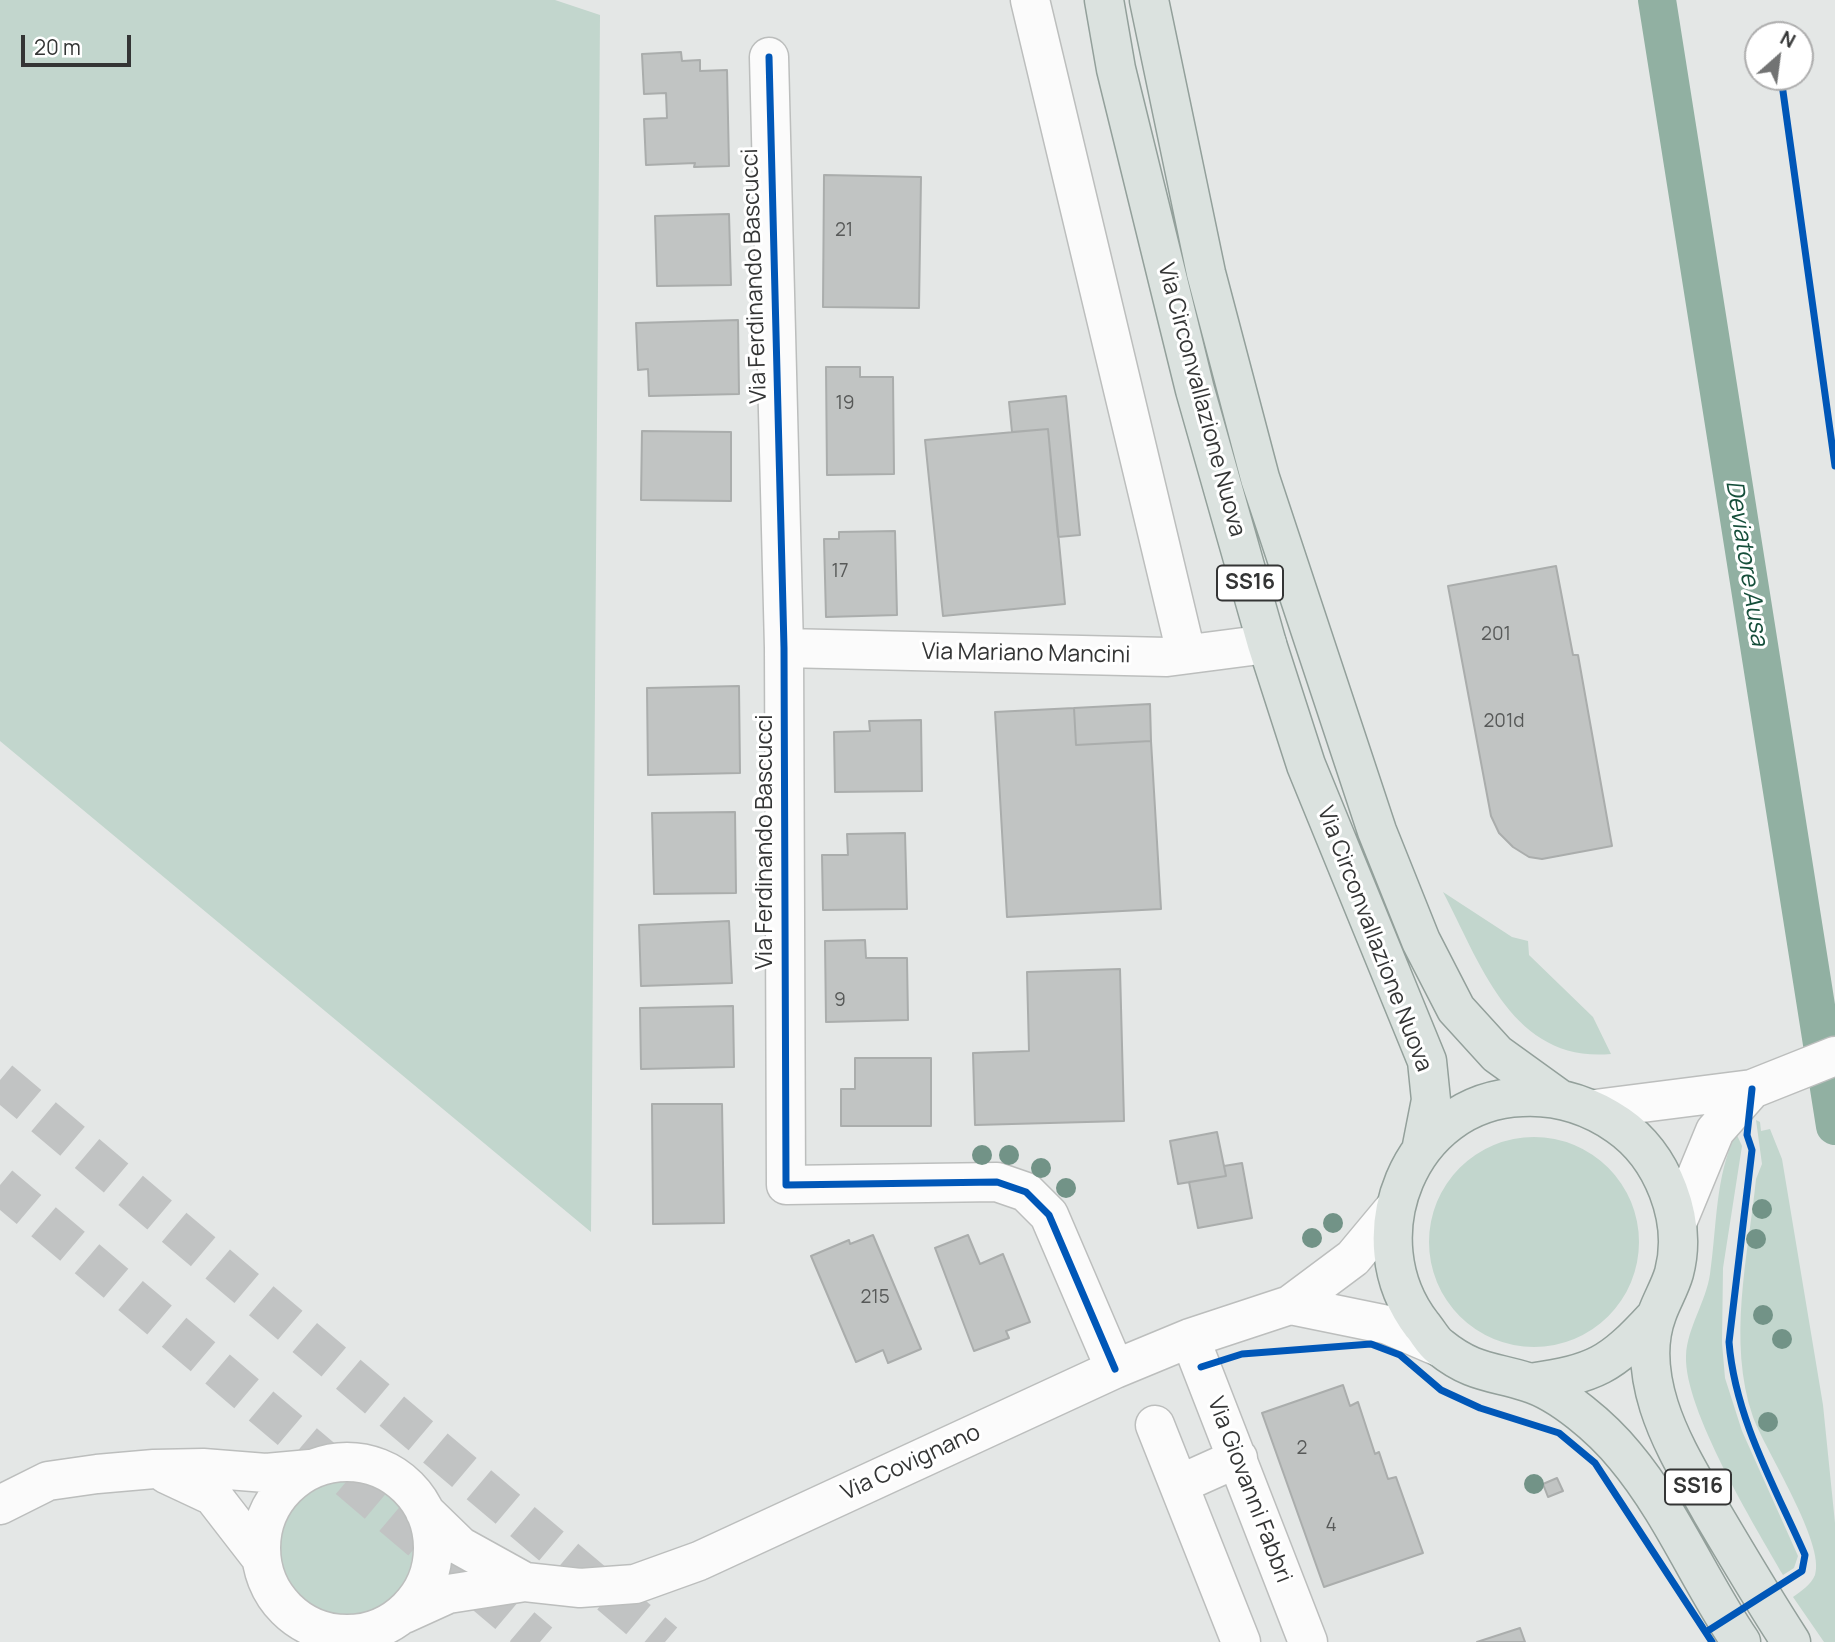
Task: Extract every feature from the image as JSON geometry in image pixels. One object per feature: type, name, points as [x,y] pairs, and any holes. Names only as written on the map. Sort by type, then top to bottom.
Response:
[{"type":"main road","name":"Via Circonvallazione Nuova","points":[[1104,0],[1116,69],[1195,390],[1267,644],[1306,765],[1427,1061],[1431,1100],[1421,1151]]},
{"type":"main road","name":"Via Circonvallazione Nuova","points":[[1149,0],[1206,273],[1260,478],[1377,831],[1421,941],[1456,1009],[1497,1054],[1558,1098]]},
{"type":"main road","name":"Via Circonvallazione Nuova","points":[[1741,1642],[1648,1488],[1625,1455],[1580,1412],[1530,1383],[1481,1373],[1439,1346],[1408,1307],[1392,1259],[1393,1210],[1404,1179],[1421,1151],[1448,1124],[1482,1106],[1519,1096],[1558,1098],[1595,1109],[1635,1137],[1663,1177],[1677,1223],[1674,1272],[1655,1317],[1649,1353],[1659,1405],[1679,1454],[1791,1642]]},
{"type":"main road","name":"Via Circonvallazione Nuova","points":[[1530,1383],[1579,1376],[1622,1353],[1655,1317]]},
{"type":"street","points":[[1030,0],[1186,653]]},
{"type":"street","name":"Via Ferdinando Bascucci","points":[[769,57],[784,648],[786,1185],[997,1182],[1026,1192],[1049,1215],[1115,1369]]},
{"type":"street","name":"Via Mariano Mancini","points":[[784,648],[1167,657],[1267,644]]},
{"type":"street","points":[[1595,1109],[1752,1089],[1835,1056]]},
{"type":"street","points":[[1677,1223],[1715,1131],[1752,1089]]},
{"type":"street","name":"Via Covignano","points":[[389,1628],[448,1594],[525,1581],[580,1588],[635,1584],[686,1565],[1115,1369],[1190,1338],[1290,1305],[1353,1258],[1393,1210]]},
{"type":"street","name":"Via Covignano","points":[[1290,1305],[1388,1325],[1439,1346]]},
{"type":"street","name":"Via Giovanni Fabbri","points":[[1190,1338],[1308,1642]]},
{"type":"street","points":[[1155,1424],[1241,1642]]},
{"type":"street","points":[[1180,1484],[1238,1458]]},
{"type":"street","points":[[0,1505],[48,1481],[155,1469],[203,1468],[266,1474],[310,1469],[336,1462],[363,1463],[389,1472],[410,1489],[425,1512],[433,1537],[432,1565],[423,1591],[389,1628],[358,1634],[309,1633],[283,1607],[268,1584],[261,1558],[261,1531],[271,1506],[288,1484],[310,1469]]},
{"type":"street","points":[[155,1469],[213,1496],[261,1558]]},
{"type":"street","name":"Via Covignano","points":[[425,1512],[460,1546],[525,1581]]},
{"type":"green space","points":[[0,0],[555,0],[600,15],[591,1232],[0,741]]},
{"type":"green space","points":[[1443,892],[1512,937],[1528,941],[1529,955],[1593,1017],[1611,1054],[1577,1053],[1548,1043],[1524,1026],[1504,1003],[1487,977]]},
{"type":"green space","points":[[1756,1120],[1760,1122],[1761,1131],[1770,1129],[1782,1159],[1823,1405],[1835,1523],[1835,1642],[1824,1642],[1793,1597],[1806,1588],[1815,1575],[1816,1561],[1812,1542],[1753,1417],[1745,1388],[1741,1359],[1742,1299],[1756,1179],[1762,1164]]},
{"type":"green space","points":[[1736,1133],[1742,1146],[1723,1268],[1722,1343],[1725,1378],[1742,1431],[1798,1556],[1794,1568],[1783,1575],[1723,1467],[1696,1406],[1688,1379],[1687,1346],[1708,1284],[1720,1184]]},
{"type":"green space","points":[[1534,1137],[1574,1145],[1608,1168],[1631,1202],[1639,1242],[1631,1282],[1608,1316],[1574,1339],[1534,1347],[1494,1339],[1460,1316],[1437,1282],[1429,1242],[1437,1202],[1460,1168],[1494,1145]]},
{"type":"green space","points":[[346,1481],[372,1486],[394,1500],[408,1522],[413,1548],[408,1574],[394,1596],[372,1610],[346,1615],[320,1610],[298,1596],[284,1574],[279,1548],[284,1522],[298,1500],[320,1486]]},
{"type":"building","points":[[681,52],[682,61],[700,60],[700,71],[727,70],[729,166],[694,167],[695,163],[646,165],[644,119],[667,118],[666,93],[644,94],[642,54]]},
{"type":"building","points":[[824,175],[921,177],[919,308],[823,307]]},
{"type":"building","points":[[729,214],[731,285],[657,286],[655,216]]},
{"type":"building","points":[[738,320],[739,394],[649,396],[648,369],[638,370],[636,323]]},
{"type":"building","points":[[826,367],[860,367],[860,377],[893,377],[894,474],[827,475]]},
{"type":"building","points":[[1066,396],[1080,535],[1058,537],[1048,429],[1012,432],[1009,402]]},
{"type":"building","points":[[1048,429],[1065,604],[943,616],[925,440]]},
{"type":"building","points":[[642,431],[731,432],[731,501],[641,500]]},
{"type":"building","points":[[895,531],[897,615],[826,617],[824,539],[839,539],[839,532]]},
{"type":"building","points":[[1556,566],[1573,655],[1578,655],[1612,846],[1542,859],[1529,857],[1513,847],[1499,833],[1491,816],[1448,586]]},
{"type":"building","points":[[739,686],[740,773],[648,775],[647,688]]},
{"type":"building","points":[[1150,704],[1151,741],[1076,745],[1074,708]]},
{"type":"building","points":[[1074,708],[1076,745],[1151,741],[1161,909],[1007,917],[995,712]]},
{"type":"building","points":[[921,720],[922,791],[835,792],[834,732],[870,731],[869,721]]},
{"type":"building","points":[[735,812],[736,893],[654,894],[652,813]]},
{"type":"building","points":[[905,833],[907,909],[823,910],[822,855],[848,855],[847,834]]},
{"type":"building","points":[[729,921],[732,983],[641,986],[639,925]]},
{"type":"building","points":[[865,940],[866,958],[907,958],[908,1020],[826,1022],[825,941]]},
{"type":"building","points":[[1120,969],[1124,1121],[975,1125],[973,1053],[1029,1051],[1027,972]]},
{"type":"building","points":[[733,1006],[734,1067],[641,1069],[640,1008]]},
{"type":"building","points":[[855,1058],[931,1058],[931,1126],[841,1126],[841,1089],[855,1089]]},
{"type":"building","points":[[652,1104],[722,1104],[724,1223],[653,1224]]},
{"type":"building","points":[[1217,1132],[1226,1176],[1178,1184],[1170,1141]]},
{"type":"building","points":[[1242,1163],[1252,1218],[1198,1228],[1189,1182],[1226,1176],[1224,1166]]},
{"type":"building","points":[[873,1235],[921,1349],[888,1363],[883,1350],[856,1362],[811,1256],[849,1240],[850,1244]]},
{"type":"building","points":[[968,1235],[980,1264],[1003,1254],[1030,1322],[1006,1331],[1009,1338],[974,1351],[935,1248]]},
{"type":"building","points":[[1343,1385],[1350,1406],[1358,1402],[1375,1454],[1379,1452],[1388,1479],[1396,1477],[1423,1553],[1324,1587],[1262,1413]]},
{"type":"building","points":[[1557,1478],[1563,1491],[1548,1497],[1543,1484]]},
{"type":"building","points":[[1520,1628],[1525,1642],[1477,1642]]},
{"type":"waterway","name":"Deviatore Ausa","points":[[1657,0],[1835,1126]]},
{"type":"tunnel","points":[[0,1080],[665,1642]]},
{"type":"tunnel","points":[[0,1185],[540,1642]]},
{"type":"cycle path","points":[[769,57],[784,648],[786,1185],[997,1182],[1026,1192],[1049,1215],[1115,1369]]},
{"type":"cycle path","points":[[1783,91],[1835,466]]},
{"type":"cycle path","points":[[1706,1632],[1802,1571],[1805,1555],[1748,1425],[1739,1398],[1729,1342],[1752,1150],[1747,1135],[1752,1089]]},
{"type":"cycle path","points":[[1201,1367],[1242,1354],[1371,1344],[1400,1355],[1441,1390],[1480,1408],[1559,1433],[1595,1463],[1712,1642]]}]
